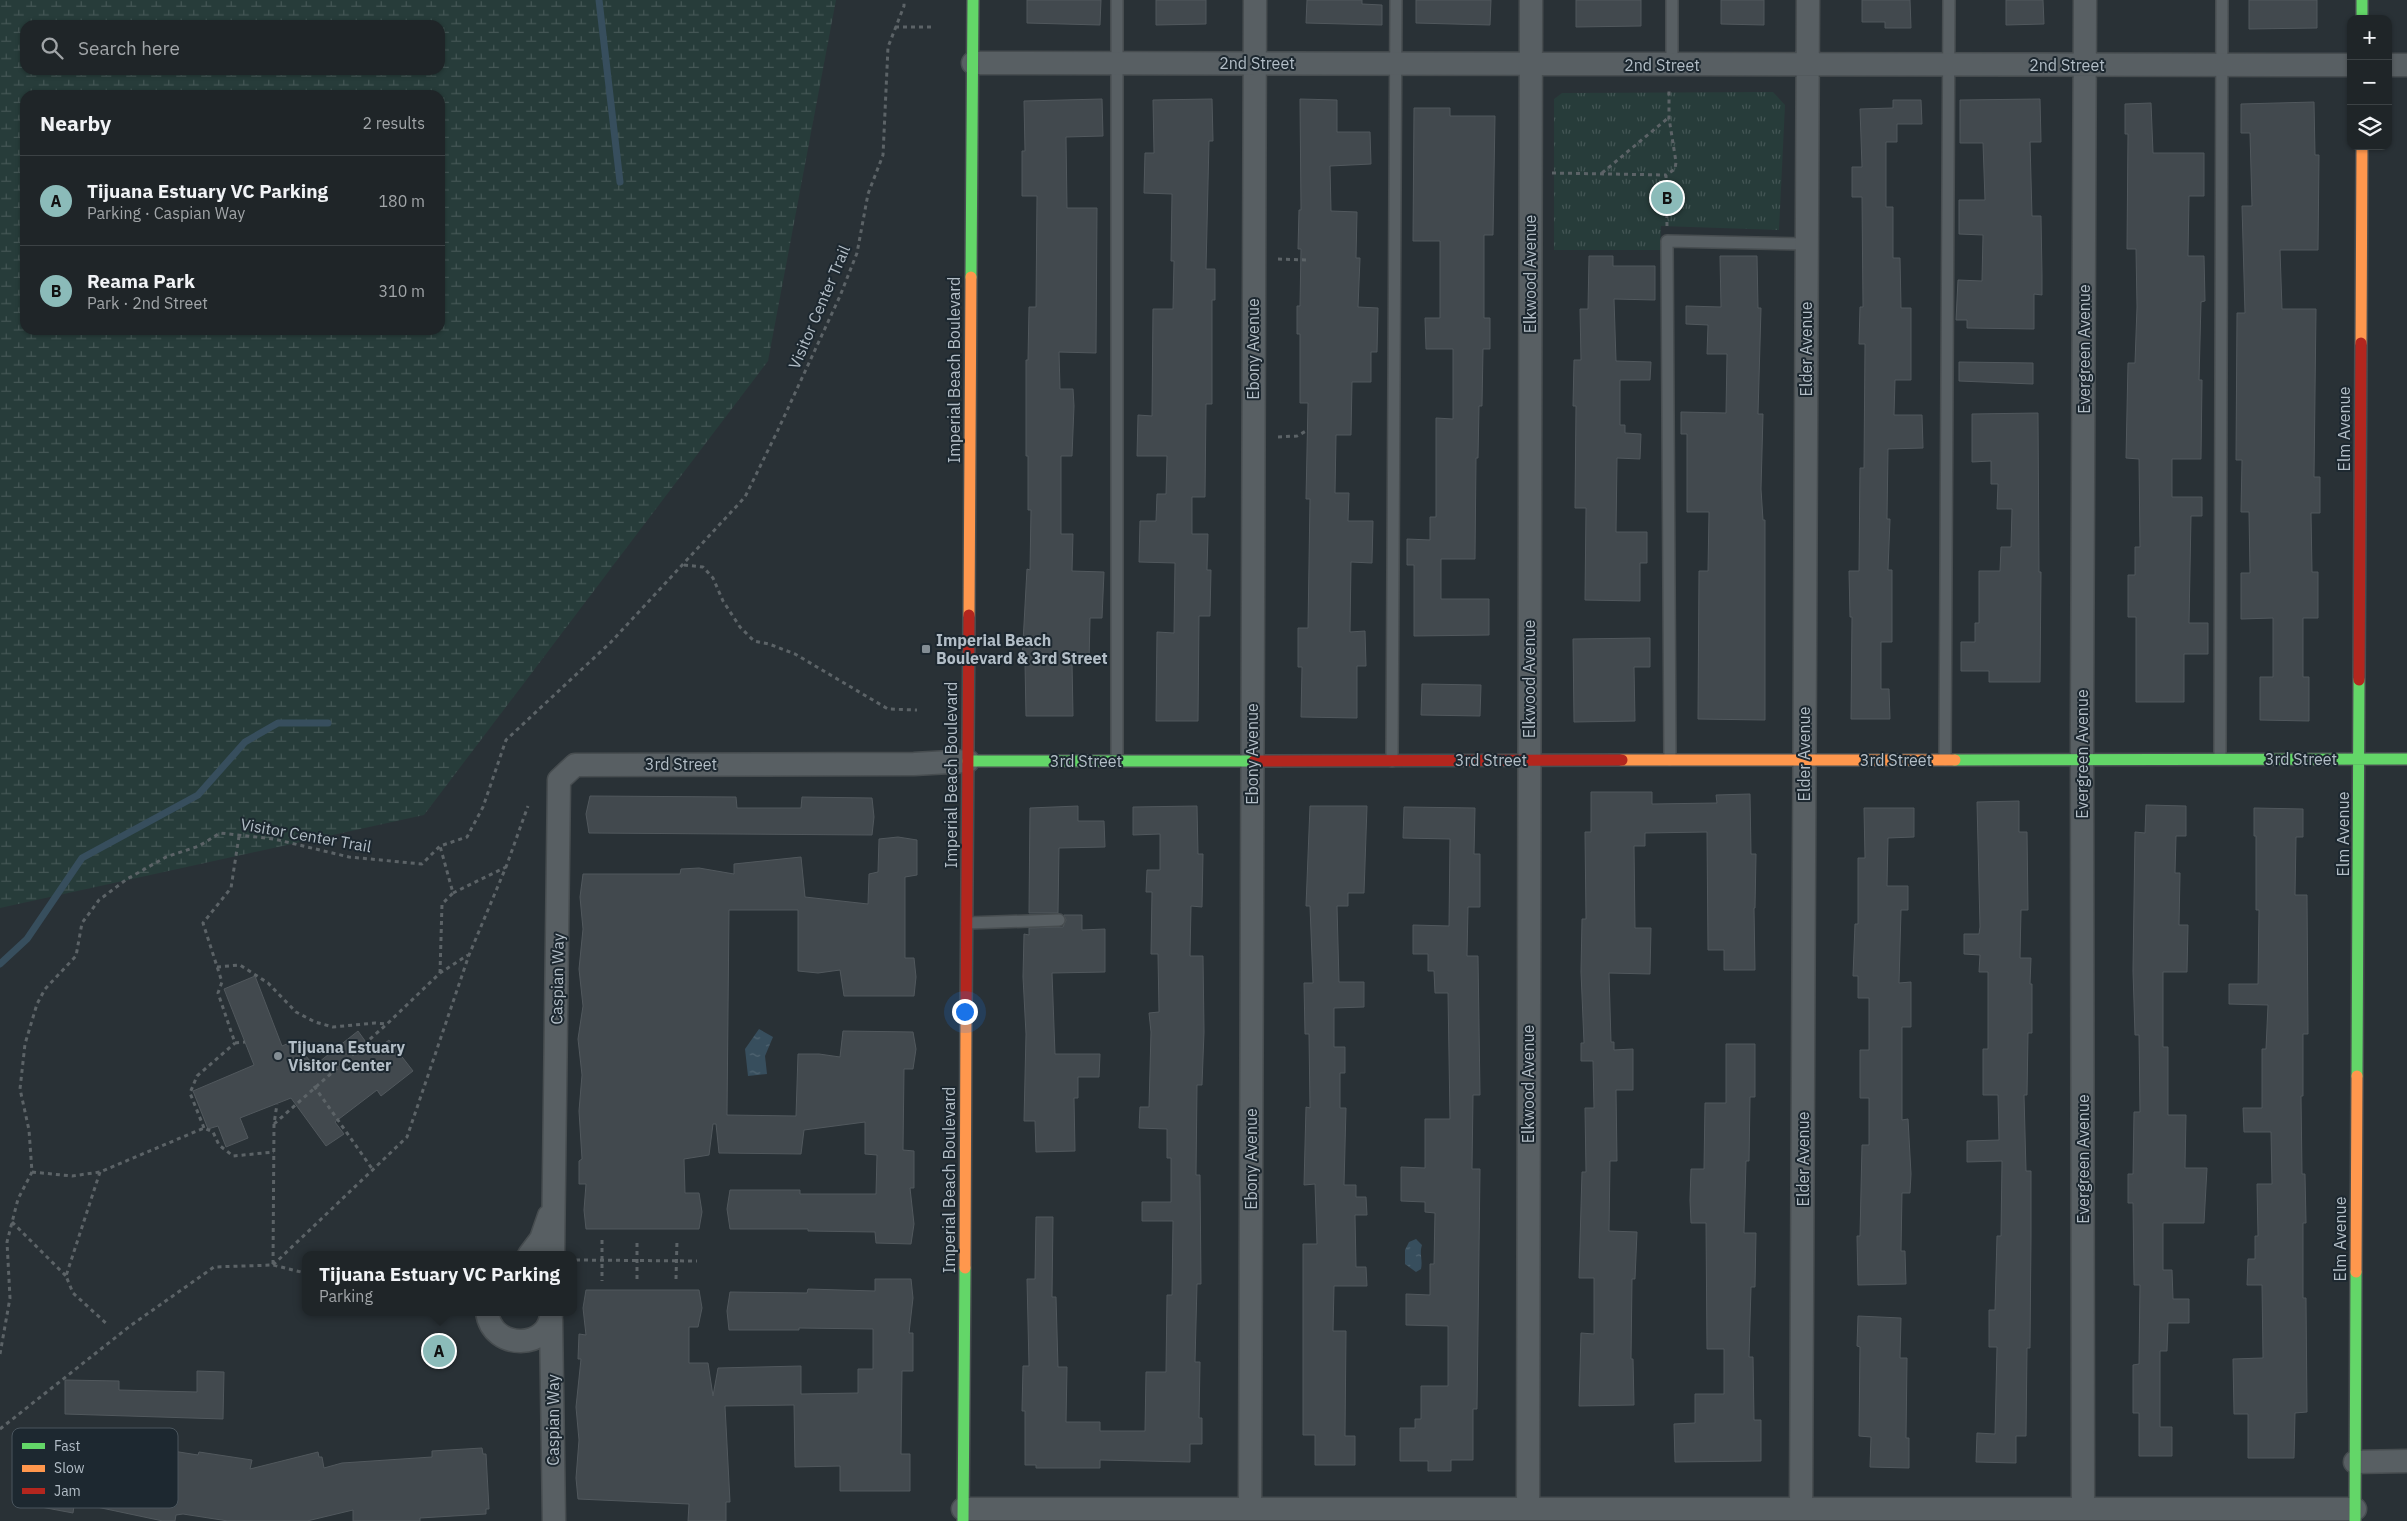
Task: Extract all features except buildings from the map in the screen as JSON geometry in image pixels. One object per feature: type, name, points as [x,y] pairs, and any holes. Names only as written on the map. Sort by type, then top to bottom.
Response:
[{"type":"street","name":"Imperial Beach Boulevard","points":[[963,1515],[973,0]]},
{"type":"street","name":"Ebony Avenue","points":[[1250,1509],[1255,0]]},
{"type":"street","name":"Elkwood Avenue","points":[[1528,1509],[1531,0]]},
{"type":"street","name":"Elder Avenue","points":[[1801,1508],[1808,0]]},
{"type":"street","name":"Evergreen Avenue","points":[[2083,1508],[2082,759],[2085,0]]},
{"type":"street","points":[[2362,0],[2362,15]]},
{"type":"street","name":"2nd Street","points":[[973,63],[2347,65]]},
{"type":"street","points":[[2392,65],[2407,65]]},
{"type":"street","name":"Elm Avenue","points":[[2355,1515],[2362,150]]},
{"type":"street","name":"3rd Street","points":[[575,765],[914,764],[968,761],[2407,759]]},
{"type":"street","name":"Caspian Way","points":[[553,1251],[559,780],[575,765]]},
{"type":"street","name":"Caspian Way","points":[[532,1251],[541,1239],[555,1200]]},
{"type":"street","name":"Caspian Way","points":[[488,1316],[493,1329],[501,1337],[511,1341],[522,1342],[533,1339],[542,1332],[551,1316]]},
{"type":"street","name":"Caspian Way","points":[[551,1316],[554,1521]]},
{"type":"street","points":[[2355,1462],[2407,1461]]},
{"type":"street","points":[[963,1515],[1250,1509],[2083,1508],[2355,1515]]},
{"type":"lane","points":[[1116,761],[1117,0]]},
{"type":"lane","points":[[1392,761],[1396,0]]},
{"type":"lane","points":[[1672,0],[1672,65]]},
{"type":"lane","points":[[1945,760],[1950,0]]},
{"type":"lane","points":[[2220,759],[2222,0]]},
{"type":"lane","points":[[1670,760],[1667,241],[1807,244]]},
{"type":"lane","points":[[967,923],[1059,920]]},
{"type":"path","name":"Visitor Center Trail","points":[[32,1172],[29,1130],[20,1089],[24,1044],[38,1004],[46,989],[76,956],[82,923],[99,900],[127,880],[166,858],[199,846],[220,833],[274,839],[349,858],[422,864],[440,846],[467,837],[483,807],[506,740],[611,642],[745,497],[840,296],[857,253],[868,194],[884,155],[888,47],[904,6],[904,0]]},
{"type":"path","points":[[895,27],[932,27]]},
{"type":"path","points":[[1551,172],[1666,175],[1674,169],[1676,162],[1669,118],[1669,88]]},
{"type":"path","points":[[1602,174],[1669,118]]},
{"type":"path","points":[[1666,175],[1667,241]]},
{"type":"path","points":[[1278,259],[1308,260]]},
{"type":"path","points":[[1278,437],[1297,436],[1306,430]]},
{"type":"path","points":[[683,565],[703,568],[713,578],[723,601],[740,627],[754,641],[769,644],[795,654],[888,709],[917,710]]},
{"type":"path","points":[[273,1265],[408,1138],[469,955],[506,867],[528,806]]},
{"type":"path","points":[[235,1043],[218,993],[222,982],[203,923],[231,888],[239,836]]},
{"type":"path","points":[[440,846],[453,893]]},
{"type":"path","points":[[440,973],[442,904],[453,893],[506,867]]},
{"type":"path","points":[[274,1124],[314,1086],[387,1024],[440,973],[469,955]]},
{"type":"path","points":[[217,967],[240,965],[268,983],[296,1012],[315,1022],[334,1027],[375,1023],[387,1024]]},
{"type":"path","points":[[245,1042],[235,1043],[197,1076],[190,1093],[204,1128],[213,1132],[219,1145],[233,1156],[274,1152]]},
{"type":"path","points":[[314,1086],[373,1170]]},
{"type":"path","points":[[273,1265],[274,1124],[277,1104]]},
{"type":"path","points":[[0,1354],[10,1298],[7,1242],[18,1199],[32,1172],[72,1176],[100,1172],[204,1128]]},
{"type":"path","points":[[66,1276],[100,1172]]},
{"type":"path","points":[[12,1222],[66,1276],[73,1292],[108,1326]]},
{"type":"path","points":[[602,1240],[602,1281]]},
{"type":"path","points":[[676,1279],[677,1240]]},
{"type":"path","points":[[637,1279],[638,1241]]},
{"type":"path","points":[[577,1260],[697,1261]]},
{"type":"path","points":[[0,1429],[130,1326],[214,1267],[273,1265],[302,1272]]},
{"type":"green space","points":[[0,0],[836,0],[768,361],[424,815],[0,908]]},
{"type":"green space","points":[[1773,92],[1785,105],[1779,230],[1661,226],[1660,250],[1554,250],[1554,99],[1562,93]]},
{"type":"water","points":[[759,1029],[773,1037],[765,1056],[767,1074],[748,1076],[745,1049]]},
{"type":"water","points":[[1416,1239],[1422,1245],[1422,1263],[1421,1269],[1416,1272],[1405,1264],[1405,1250],[1409,1242]]},
{"type":"waterway","points":[[599,0],[620,182]]},
{"type":"waterway","points":[[0,964],[27,939],[82,858],[198,795],[245,742],[278,723],[328,723]]},
{"type":"traffic: fast","points":[[971,277],[973,0]]},
{"type":"traffic: fast","points":[[2362,0],[2362,15]]},
{"type":"traffic: fast","points":[[2357,1076],[2359,680]]},
{"type":"traffic: fast","points":[[1955,760],[2407,759]]},
{"type":"traffic: fast","points":[[968,761],[1254,761]]},
{"type":"traffic: fast","points":[[963,1521],[965,1268]]},
{"type":"traffic: fast","points":[[2355,1521],[2356,1272]]},
{"type":"traffic: slow","points":[[2361,343],[2362,150]]},
{"type":"traffic: slow","points":[[969,615],[971,277]]},
{"type":"traffic: slow","points":[[1622,760],[1955,760]]},
{"type":"traffic: slow","points":[[965,1268],[966,1016]]},
{"type":"traffic: slow","points":[[2356,1272],[2357,1076]]},
{"type":"traffic: jam","points":[[2359,680],[2361,343]]},
{"type":"traffic: jam","points":[[966,1016],[969,615]]},
{"type":"traffic: jam","points":[[1254,761],[1622,760]]},
{"type":"place","name":"Reama Park","points":[[1667,198]]},
{"type":"place","name":"Imperial Beach Boulevard & 3rd Street","points":[[926,649]]},
{"type":"place","name":"Tijuana Estuary Visitor Center","points":[[278,1056]]},
{"type":"place","name":"Tijuana Estuary VC Parking","points":[[439,1351]]}]
